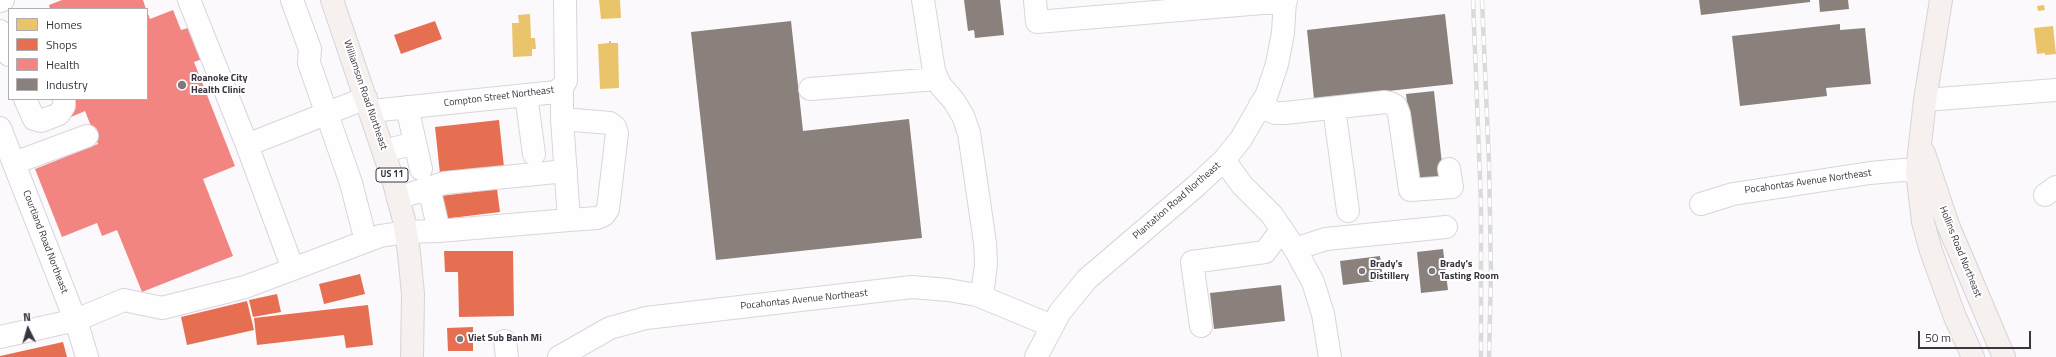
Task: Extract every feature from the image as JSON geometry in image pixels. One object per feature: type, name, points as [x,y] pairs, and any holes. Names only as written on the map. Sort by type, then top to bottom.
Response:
[{"type":"main road","name":"Williamson Road Northeast","points":[[332,0],[384,152],[398,198],[406,232],[413,294],[412,357]]},
{"type":"main road","name":"Hollins Road Northeast","points":[[1941,0],[1925,100],[1917,171],[1923,222],[1931,251],[1955,317],[1973,357]]},
{"type":"main road","name":"Hollins Road Northeast","points":[[1921,144],[1948,225],[2004,357]]},
{"type":"street","points":[[189,0],[247,145],[293,269]]},
{"type":"street","points":[[292,0],[310,49],[310,63],[352,183],[366,241]]},
{"type":"street","name":"Compton Street Northeast","points":[[247,145],[327,114],[368,105],[407,107],[556,92],[566,81],[565,0]]},
{"type":"street","points":[[923,0],[934,71],[937,79],[963,116],[969,133],[985,243],[986,264],[982,296]]},
{"type":"street","points":[[1035,0],[1038,22],[1286,1]]},
{"type":"street","name":"Plantation Road Northeast","points":[[1036,357],[1060,312],[1087,280],[1196,186],[1224,160],[1241,139],[1267,94],[1277,64],[1283,33],[1286,1]]},
{"type":"street","points":[[810,89],[937,79]]},
{"type":"street","points":[[562,87],[562,119],[569,220]]},
{"type":"street","points":[[1925,100],[2056,90]]},
{"type":"street","points":[[526,95],[534,154]]},
{"type":"street","points":[[25,100],[34,119],[41,121],[59,114],[64,106],[64,100]]},
{"type":"street","points":[[1260,105],[1275,113],[1385,102],[1396,106],[1399,114],[1410,190],[1452,186],[1449,169]]},
{"type":"street","points":[[407,107],[421,169]]},
{"type":"street","points":[[1334,108],[1348,211]]},
{"type":"street","points":[[0,337],[76,320],[124,300],[162,308],[245,287],[380,236],[406,232],[439,231],[597,218],[604,215],[608,209],[617,133],[615,127],[610,123],[562,119]]},
{"type":"street","name":"Courtland Road Northeast","points":[[1,134],[14,163],[76,320],[87,357]]},
{"type":"street","points":[[14,163],[87,136]]},
{"type":"street","points":[[384,152],[415,144]]},
{"type":"street","points":[[1224,160],[1242,185],[1272,215],[1295,249],[1313,282],[1323,314],[1330,357]]},
{"type":"street","name":"Pocahontas Avenue Northeast","points":[[1701,204],[1732,194],[1870,173],[1903,170],[1917,171]]},
{"type":"street","points":[[398,198],[444,183],[566,171]]},
{"type":"street","points":[[429,188],[439,231]]},
{"type":"street","points":[[1295,249],[1326,239],[1446,227]]},
{"type":"street","points":[[1201,326],[1192,262],[1265,252],[1282,229]]},
{"type":"street","name":"Pocahontas Avenue Northeast","points":[[559,357],[610,328],[646,318],[912,288],[948,290],[982,296],[1052,326]]},
{"type":"building: Homes","points":[[599,0],[620,0],[621,18],[601,19]]},
{"type":"building: Homes","points":[[2044,5],[2045,10],[2038,11],[2037,6]]},
{"type":"building: Homes","points":[[530,14],[531,38],[535,38],[536,49],[532,49],[532,56],[513,57],[512,23],[519,23],[518,15]]},
{"type":"building: Homes","points":[[2053,26],[2056,54],[2037,54],[2034,28]]},
{"type":"building: Homes","points":[[609,41],[611,41],[611,43],[618,43],[619,88],[600,89],[598,44],[609,43]]},
{"type":"building: Shops","points":[[435,21],[442,39],[401,54],[394,35]]},
{"type":"building: Shops","points":[[499,120],[504,167],[440,174],[435,127]]},
{"type":"building: Shops","points":[[497,189],[500,212],[443,219],[441,196]]},
{"type":"building: Shops","points":[[444,251],[513,251],[514,316],[459,317],[458,272],[445,272]]},
{"type":"building: Shops","points":[[360,274],[365,294],[324,304],[319,284]]},
{"type":"building: Shops","points":[[277,294],[281,312],[253,317],[249,300]]},
{"type":"building: Shops","points":[[247,301],[254,330],[187,345],[181,317]]},
{"type":"building: Shops","points":[[368,305],[373,345],[346,348],[344,335],[257,345],[254,318]]},
{"type":"building: Shops","name":"Viet Sub Banh Mi","points":[[473,327],[473,351],[448,351],[447,328]]},
{"type":"building: Shops","points":[[63,342],[67,357],[0,357],[0,356]]},
{"type":"building: Health","points":[[62,0],[143,0],[146,8],[50,8],[49,5]]},
{"type":"building: Health","points":[[173,10],[181,30],[188,28],[197,52],[202,50],[205,58],[194,62],[235,166],[203,179],[233,256],[142,292],[117,230],[102,236],[97,223],[62,237],[35,169],[98,144],[85,111],[71,117],[66,103],[72,100],[148,100],[148,14],[150,19]]},
{"type":"building: Industry","points":[[964,0],[1000,0],[1004,35],[975,38],[974,30],[968,31]]},
{"type":"building: Industry","points":[[1699,0],[1810,0],[1810,2],[1701,15]]},
{"type":"building: Industry","points":[[1819,0],[1848,0],[1849,9],[1820,12]]},
{"type":"building: Industry","points":[[1445,14],[1453,84],[1314,99],[1307,30]]},
{"type":"building: Industry","points":[[791,21],[803,131],[909,119],[922,238],[716,260],[691,32]]},
{"type":"building: Industry","points":[[1840,24],[1840,30],[1865,28],[1871,84],[1826,88],[1827,96],[1740,106],[1732,36]]},
{"type":"building: Industry","points":[[1434,91],[1444,182],[1417,185],[1406,94]]},
{"type":"building: Industry","name":"Brady's Tasting Room","points":[[1443,249],[1448,290],[1421,293],[1417,252]]},
{"type":"building: Industry","name":"Brady's Distillery","points":[[1380,256],[1383,280],[1343,285],[1340,261]]},
{"type":"building: Industry","points":[[1281,285],[1285,321],[1214,329],[1210,293]]},
{"type":"railway","points":[[1473,0],[1481,203],[1481,357]]},
{"type":"railway","points":[[1482,0],[1489,163],[1491,274],[1489,357]]},
{"type":"place","name":"Roanoke City Health Clinic","points":[[182,85]]},
{"type":"place","name":"Brady's Distillery","points":[[1362,271]]},
{"type":"place","name":"Brady's Tasting Room","points":[[1432,271]]},
{"type":"place","name":"Viet Sub Banh Mi","points":[[460,339]]}]
